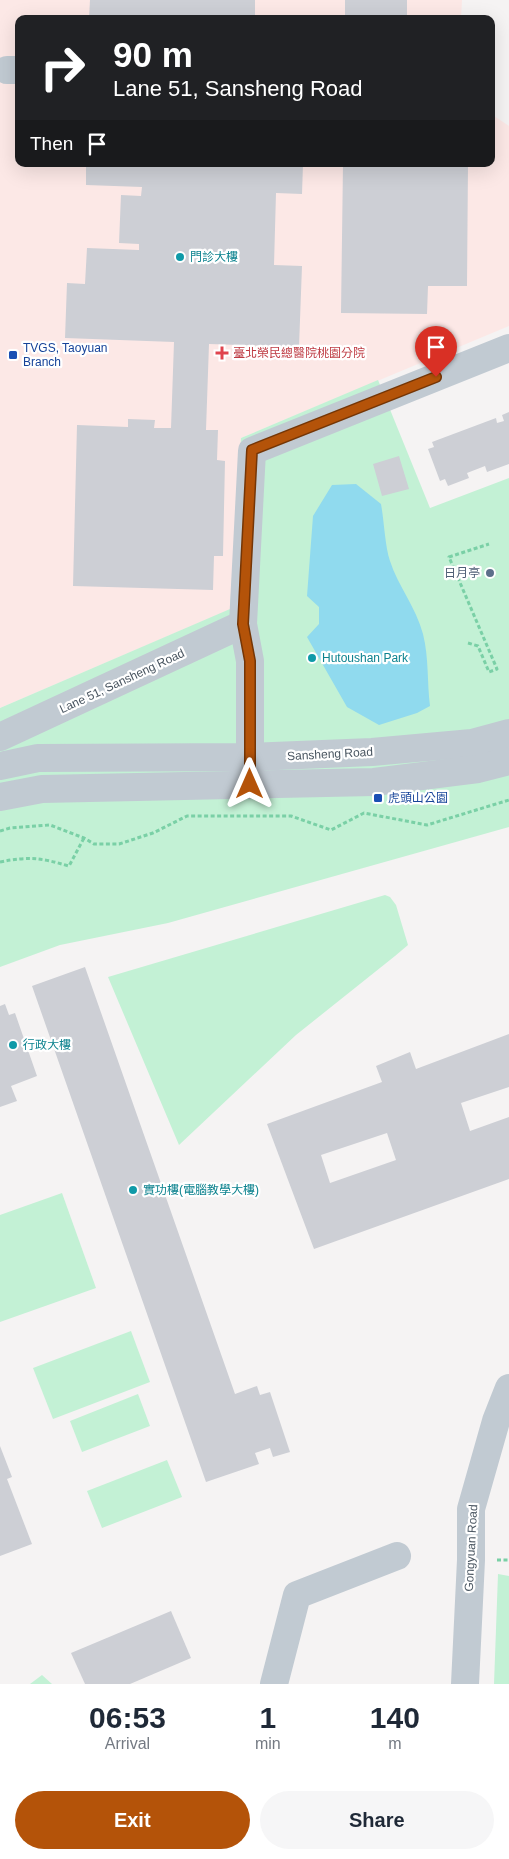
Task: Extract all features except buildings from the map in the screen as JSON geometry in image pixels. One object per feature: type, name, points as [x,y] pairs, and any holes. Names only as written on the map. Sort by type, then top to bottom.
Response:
[{"type":"street","points":[[251,770],[250,661],[243,624],[252,450],[509,348]]},
{"type":"street","name":"Lane 51, Sansheng Road","points":[[0,737],[243,624]]},
{"type":"street","name":"Sansheng Road","points":[[0,797],[42,789],[251,770],[372,752],[472,743],[509,733]]},
{"type":"street","name":"Sansheng Road","points":[[0,766],[38,758],[251,770],[374,782],[478,769],[509,762]]},
{"type":"street","name":"Gongyuan Road","points":[[464,1684],[471,1560],[470,1509],[496,1421],[509,1388]]},
{"type":"street","points":[[274,1684],[297,1595],[397,1556]]},
{"type":"path","points":[[468,643],[478,646],[489,672],[497,669],[450,557],[488,544]]},
{"type":"path","points":[[0,831],[10,828],[50,825],[84,838],[94,844],[119,844],[153,833],[187,816],[291,816],[331,830],[364,814],[427,825],[509,800]]},
{"type":"path","points":[[0,862],[16,858],[42,858],[69,866],[84,838]]},
{"type":"shaded area","name":"臺北榮民總醫院桃園分院","points":[[0,0],[462,0],[461,15],[15,15],[15,167],[495,167],[495,117],[509,126],[509,326],[241,438],[231,609],[0,708]]},
{"type":"green space","name":"Hutoushan Park","points":[[378,380],[430,508],[509,478],[509,827],[168,923],[60,945],[0,967],[0,708],[230,609],[241,438]]},
{"type":"green space","points":[[385,895],[390,897],[396,905],[408,945],[296,1035],[179,1145],[108,977]]},
{"type":"green space","points":[[62,1193],[96,1288],[0,1322],[0,1215]]},
{"type":"green space","points":[[131,1331],[150,1382],[53,1419],[33,1368]]},
{"type":"green space","points":[[138,1394],[150,1426],[82,1452],[70,1421]]},
{"type":"green space","points":[[167,1460],[182,1497],[102,1528],[87,1491]]},
{"type":"green space","points":[[498,1574],[509,1576],[509,1684],[494,1684]]},
{"type":"green space","points":[[42,1675],[52,1684],[30,1684]]},
{"type":"water","points":[[356,484],[381,504],[390,561],[420,624],[426,652],[430,706],[417,713],[379,725],[347,707],[307,637],[319,624],[319,607],[307,596],[313,516],[332,485]]},
{"type":"place","name":"門診大樓","points":[[180,257]]},
{"type":"place","name":"臺北榮民總醫院桃園分院","points":[[222,353]]},
{"type":"place","name":"TVGS, Taoyuan Branch","points":[[13,355]]},
{"type":"place","name":"日月亭","points":[[490,573]]},
{"type":"place","name":"Hutoushan Park","points":[[312,658]]},
{"type":"place","name":"虎頭山公園","points":[[378,798]]},
{"type":"place","name":"行政大樓","points":[[13,1045]]},
{"type":"place","name":"實功樓(電腦教學大樓)","points":[[133,1190]]},
{"type":"route","points":[[250,784],[250,661],[243,624],[252,450],[436,377]]}]
